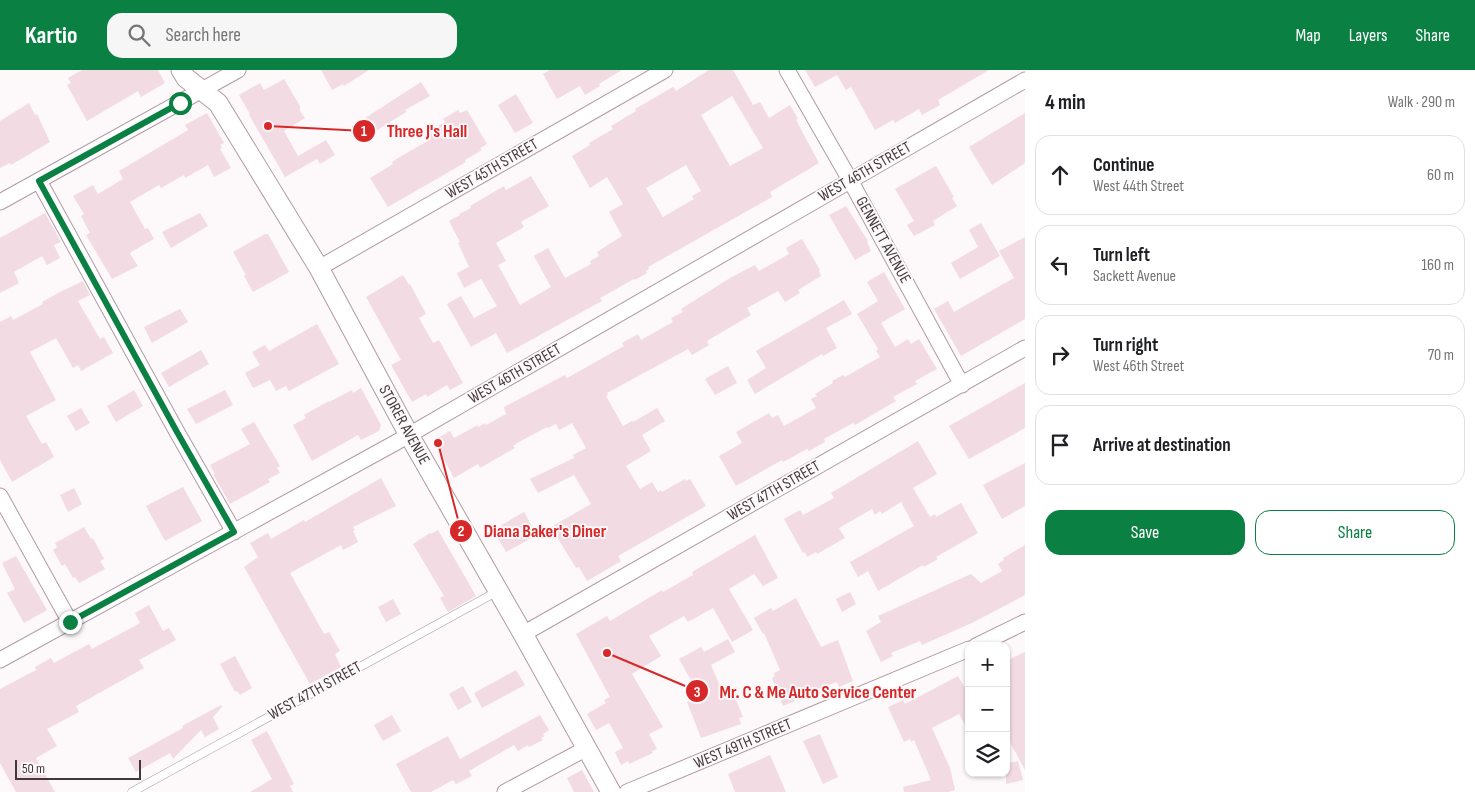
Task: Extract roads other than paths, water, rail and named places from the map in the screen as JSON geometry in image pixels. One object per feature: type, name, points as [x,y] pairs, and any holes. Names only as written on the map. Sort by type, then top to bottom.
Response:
[{"type":"street","name":"STORER AVENUE","points":[[182,70],[186,78],[218,103],[319,268],[409,435],[524,634],[611,792]]},
{"type":"street","points":[[0,202],[238,70]]},
{"type":"street","name":"WEST 45TH STREET","points":[[319,268],[665,70]]},
{"type":"street","name":"GENNETT AVENUE","points":[[787,70],[962,384]]},
{"type":"street","name":"WEST 46TH STREET","points":[[0,660],[409,435],[1025,80]]},
{"type":"street","points":[[39,181],[234,532]]},
{"type":"street","name":"WEST 47TH STREET","points":[[524,634],[1025,348]]},
{"type":"street","points":[[0,496],[70,622]]},
{"type":"street","points":[[984,642],[1025,622]]},
{"type":"street","name":"WEST 49TH STREET","points":[[628,792],[965,651]]},
{"type":"street","points":[[506,792],[587,748]]},
{"type":"lane","name":"WEST 47TH STREET","points":[[132,792],[498,591]]},
{"type":"place","name":"Three J's Hall","points":[[268,126]]},
{"type":"place","name":"Diana Baker's Diner","points":[[438,443]]},
{"type":"place","name":"Mr. C & Me Auto Service Center","points":[[607,653]]}]
